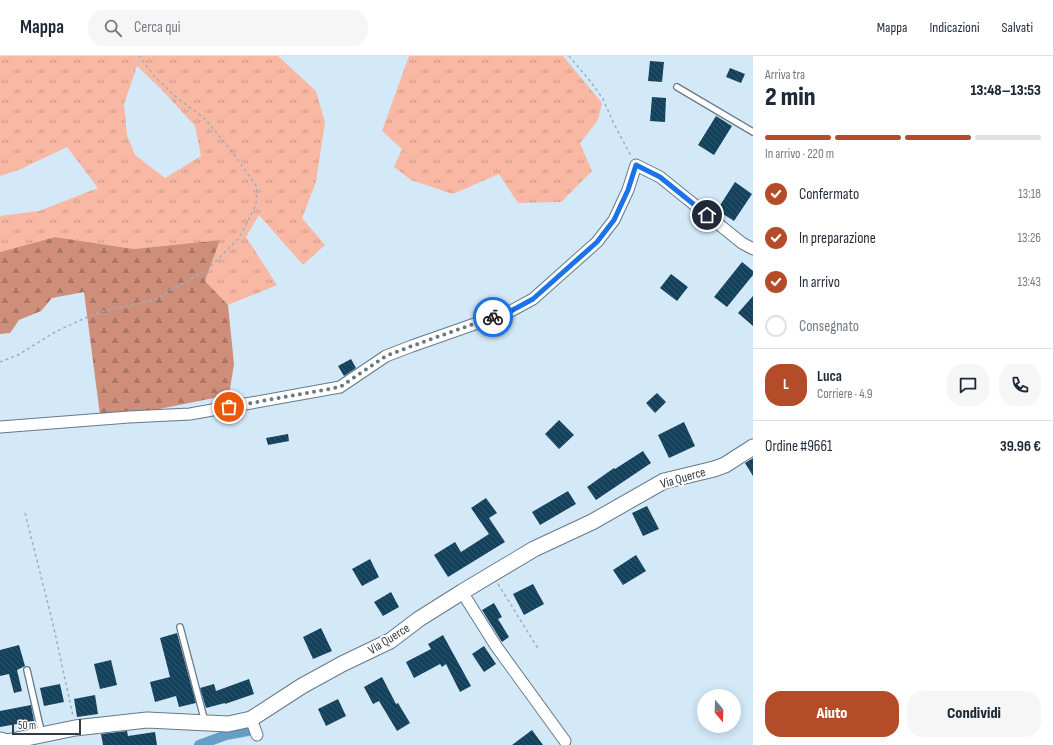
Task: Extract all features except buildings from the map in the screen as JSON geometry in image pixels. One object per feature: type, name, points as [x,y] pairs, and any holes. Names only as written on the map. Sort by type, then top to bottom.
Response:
[{"type":"street","points":[[0,427],[128,417],[190,414],[340,387],[386,356],[509,312],[533,299],[597,242],[610,226],[628,190],[636,165],[660,177],[742,243],[753,249]]},
{"type":"street","name":"Via Querce","points":[[0,740],[7,742],[75,728],[147,720],[228,724],[250,719],[342,664],[390,641],[462,592],[534,549],[599,519],[664,481],[725,465],[753,447]]},
{"type":"street","points":[[462,592],[496,646],[565,741]]},
{"type":"street","points":[[250,719],[257,735]]},
{"type":"lane","points":[[677,88],[753,132]]},
{"type":"lane","points":[[180,627],[205,722]]},
{"type":"lane","points":[[27,670],[42,735]]},
{"type":"path","points":[[0,362],[18,355],[55,332],[85,318],[108,310],[157,299],[172,289],[206,271],[239,238],[256,204],[257,187],[230,149],[204,118],[177,98],[154,76],[139,56]]},
{"type":"path","points":[[569,56],[603,99],[614,124],[636,165]]},
{"type":"path","points":[[25,513],[53,624],[75,728]]},
{"type":"path","points":[[492,574],[539,650]]},
{"type":"green space","points":[[0,56],[278,56],[316,91],[325,122],[316,182],[302,218],[325,245],[303,265],[259,215],[246,237],[277,285],[228,305],[205,281],[220,240],[134,249],[55,237],[0,252],[0,216],[39,211],[98,188],[67,147],[21,169],[0,176]],"holes":[[[137,66],[162,90],[195,126],[201,156],[165,178],[135,155],[127,135],[124,104]]]},
{"type":"green space","points":[[409,56],[563,56],[602,103],[598,120],[580,143],[592,171],[561,202],[518,203],[499,174],[453,194],[411,180],[394,167],[402,149],[382,131]]},
{"type":"green space","points":[[55,237],[134,249],[220,240],[205,281],[228,305],[234,364],[229,395],[154,410],[100,415],[84,292],[52,298],[41,311],[19,320],[10,333],[0,334],[0,252]]},
{"type":"waterway","points":[[199,745],[226,735],[248,731]]},
{"type":"way so far","points":[[229,407],[340,387],[386,356],[493,317]]},
{"type":"route","points":[[493,317],[509,312],[533,299],[597,242],[614,220],[628,190],[636,165],[660,177],[707,215]]}]
